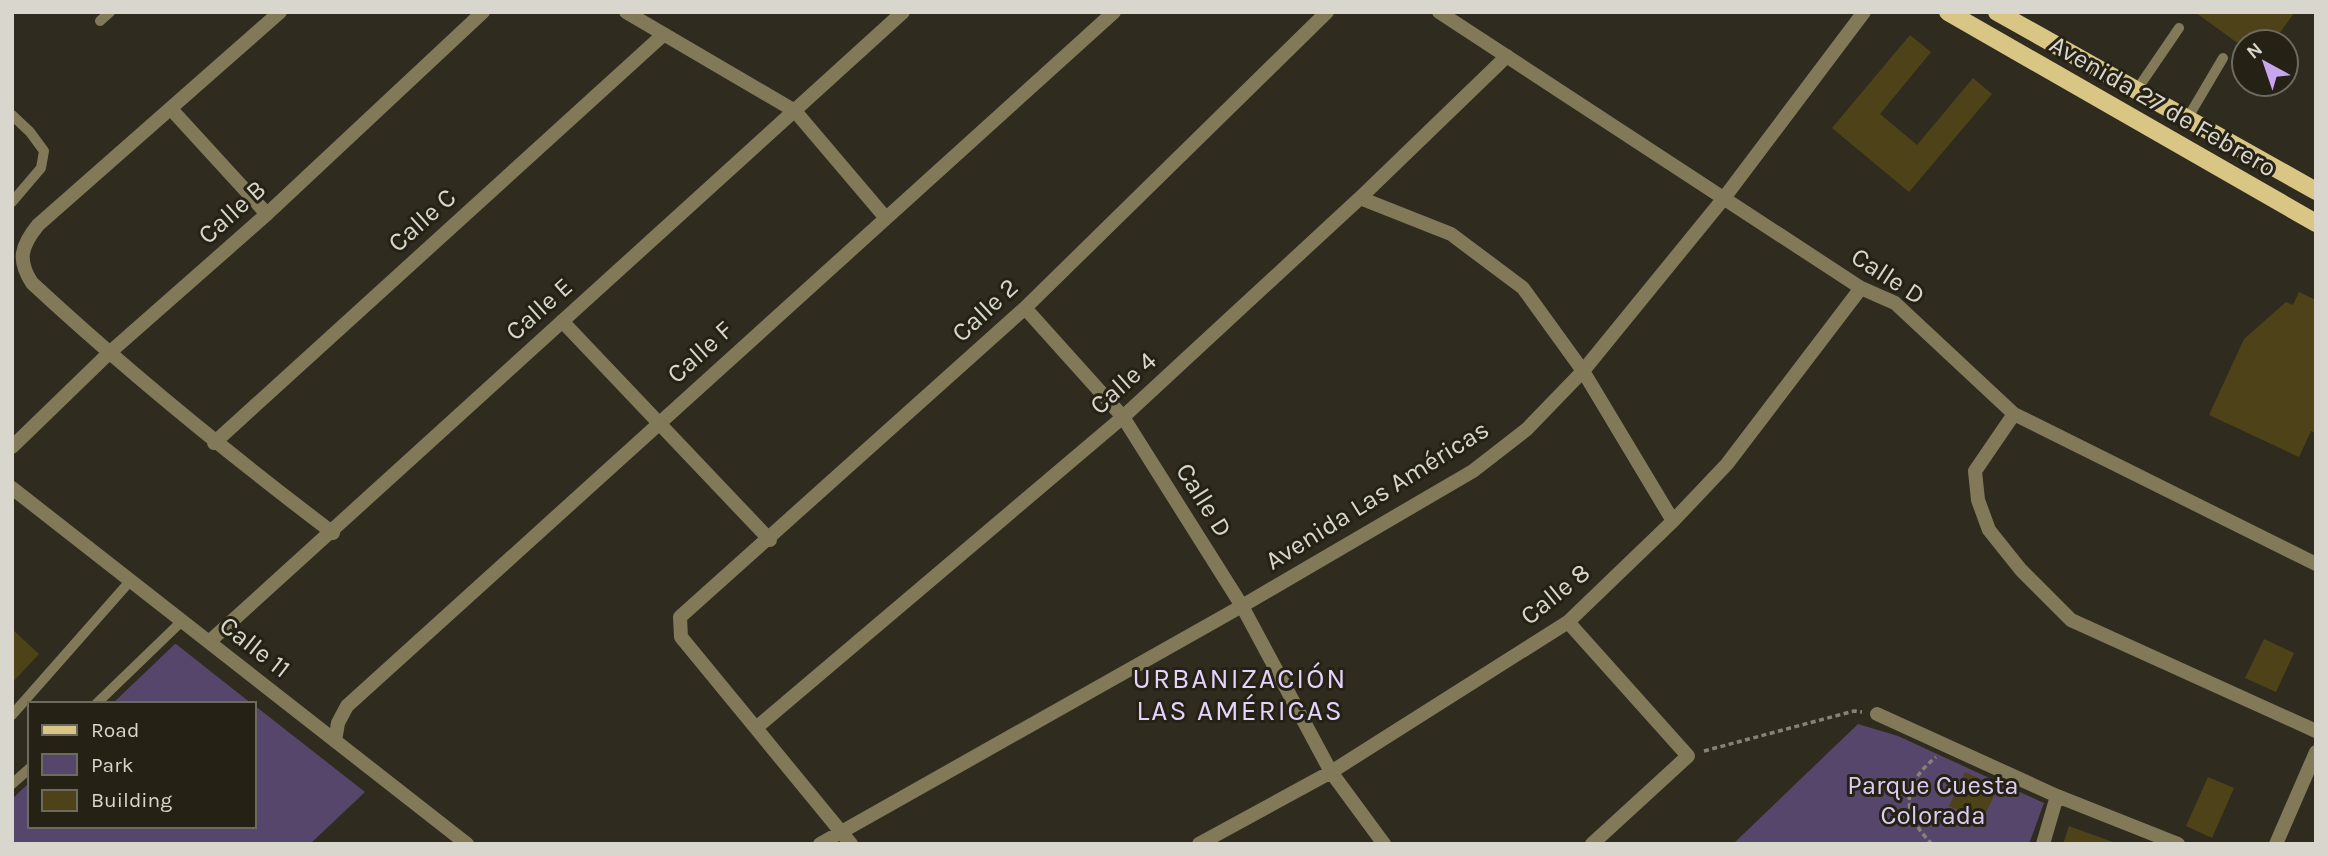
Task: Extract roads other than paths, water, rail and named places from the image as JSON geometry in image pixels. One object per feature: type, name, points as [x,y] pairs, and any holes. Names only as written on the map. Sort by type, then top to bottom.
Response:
[{"type":"main road","name":"Avenida 27 de Febrero","points":[[1948,12],[2316,223]]},
{"type":"main road","name":"Avenida 27 de Febrero","points":[[1997,12],[2316,191]]},
{"type":"street","points":[[281,12],[38,225],[17,254],[32,283],[108,354],[214,443],[333,533]]},
{"type":"street","name":"Calle B","points":[[12,447],[108,354],[267,214],[483,12]]},
{"type":"street","points":[[626,12],[795,111],[885,216]]},
{"type":"street","name":"Calle E","points":[[209,642],[333,533],[902,12]]},
{"type":"street","name":"Calle F","points":[[335,741],[338,723],[347,706],[885,216],[1114,12]]},
{"type":"street","name":"Calle 2","points":[[756,728],[681,638],[680,617],[770,540],[1024,308],[1327,12]]},
{"type":"street","name":"Calle D","points":[[1439,12],[1861,288],[1895,303],[2014,414],[2315,561]]},
{"type":"street","name":"Avenida Las Américas","points":[[820,844],[1242,606],[1473,471],[1527,429],[1583,372],[1724,198],[1864,12]]},
{"type":"street","name":"Calle C","points":[[214,443],[664,34]]},
{"type":"street","name":"Calle 4","points":[[756,728],[1123,417],[1360,198],[1507,56]]},
{"type":"street","points":[[171,109],[267,214]]},
{"type":"street","points":[[1360,198],[1451,234],[1523,288],[1583,372],[1673,521]]},
{"type":"street","name":"Calle 8","points":[[1199,844],[1331,772],[1568,622],[1673,521],[1727,464],[1861,288]]},
{"type":"street","name":"Calle D","points":[[1024,308],[1123,417],[1242,606],[1331,772],[1384,844]]},
{"type":"street","points":[[562,321],[770,540]]},
{"type":"street","points":[[2014,414],[1975,471],[1978,500],[1989,530],[2021,570],[2071,620],[2316,731]]},
{"type":"street","name":"Calle 11","points":[[12,488],[467,844]]},
{"type":"street","points":[[1568,622],[1688,756],[1592,844]]},
{"type":"street","points":[[1877,714],[2057,796],[2178,844]]},
{"type":"street","points":[[756,728],[843,830],[851,844]]},
{"type":"street","points":[[2276,844],[2316,752]]},
{"type":"street","points":[[2043,844],[2057,796]]},
{"type":"lane","points":[[100,21],[110,12]]},
{"type":"lane","points":[[2136,91],[2179,28]]},
{"type":"lane","points":[[2187,118],[2223,58]]},
{"type":"lane","points":[[12,115],[30,132],[44,151],[41,168],[12,202]]},
{"type":"lane","points":[[12,715],[131,580]]},
{"type":"lane","points":[[98,702],[182,621]]},
{"type":"lane","points":[[12,784],[28,770]]},
{"type":"district","name":"URBANIZACIÓN LAS AMÉRICAS","points":[[1240,694]]},
{"type":"park label","name":"Parque Cuesta Colorada","points":[[1933,800]]}]
